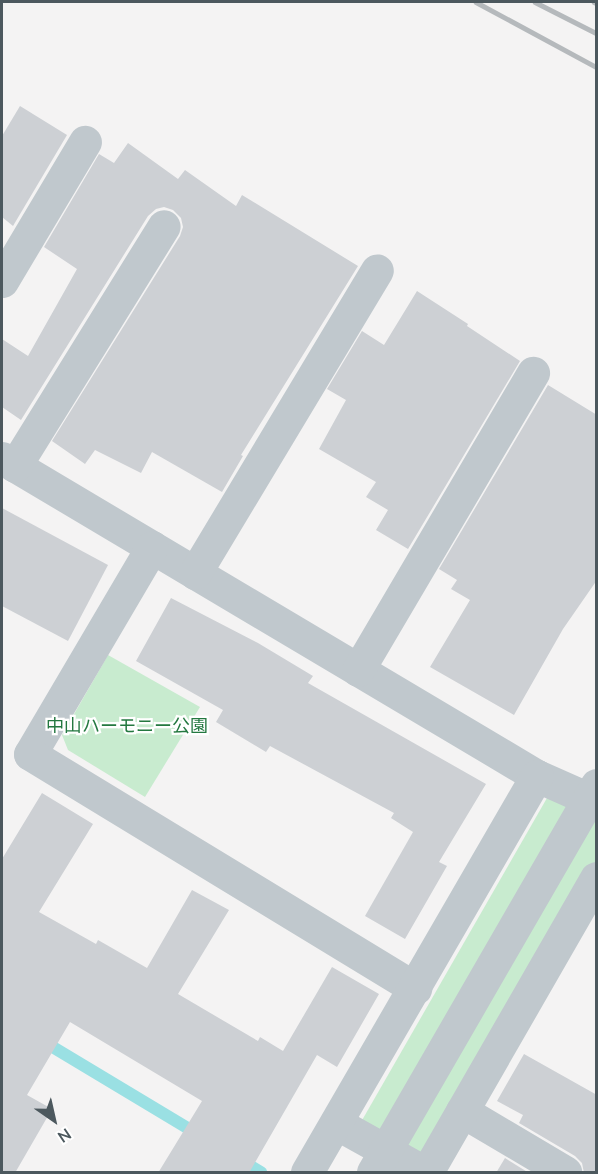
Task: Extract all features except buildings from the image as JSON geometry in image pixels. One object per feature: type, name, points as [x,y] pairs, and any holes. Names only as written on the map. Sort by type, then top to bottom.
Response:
[{"type":"street","points":[[2,281],[85,142]]},
{"type":"street","points":[[164,226],[8,462],[537,776],[597,802]]},
{"type":"street","points":[[195,573],[377,270]]},
{"type":"street","points":[[358,670],[534,373]]},
{"type":"street","points":[[152,547],[30,754],[415,988]]},
{"type":"street","points":[[308,1173],[537,776]]},
{"type":"street","points":[[373,1173],[597,786]]},
{"type":"street","points":[[336,1123],[425,1173],[597,878]]},
{"type":"street","points":[[462,1112],[565,1173]]},
{"type":"green space","name":"中山ハーモニー公園","points":[[108,655],[200,707],[145,797],[68,750],[62,735]]},
{"type":"green space","points":[[551,791],[596,810],[596,862],[420,1167],[357,1129]]},
{"type":"waterway","points":[[41,1040],[199,1135]]},
{"type":"waterway","points":[[239,1159],[261,1172]]},
{"type":"railway","points":[[476,2],[596,67]]},
{"type":"railway","points":[[535,2],[596,33]]}]
